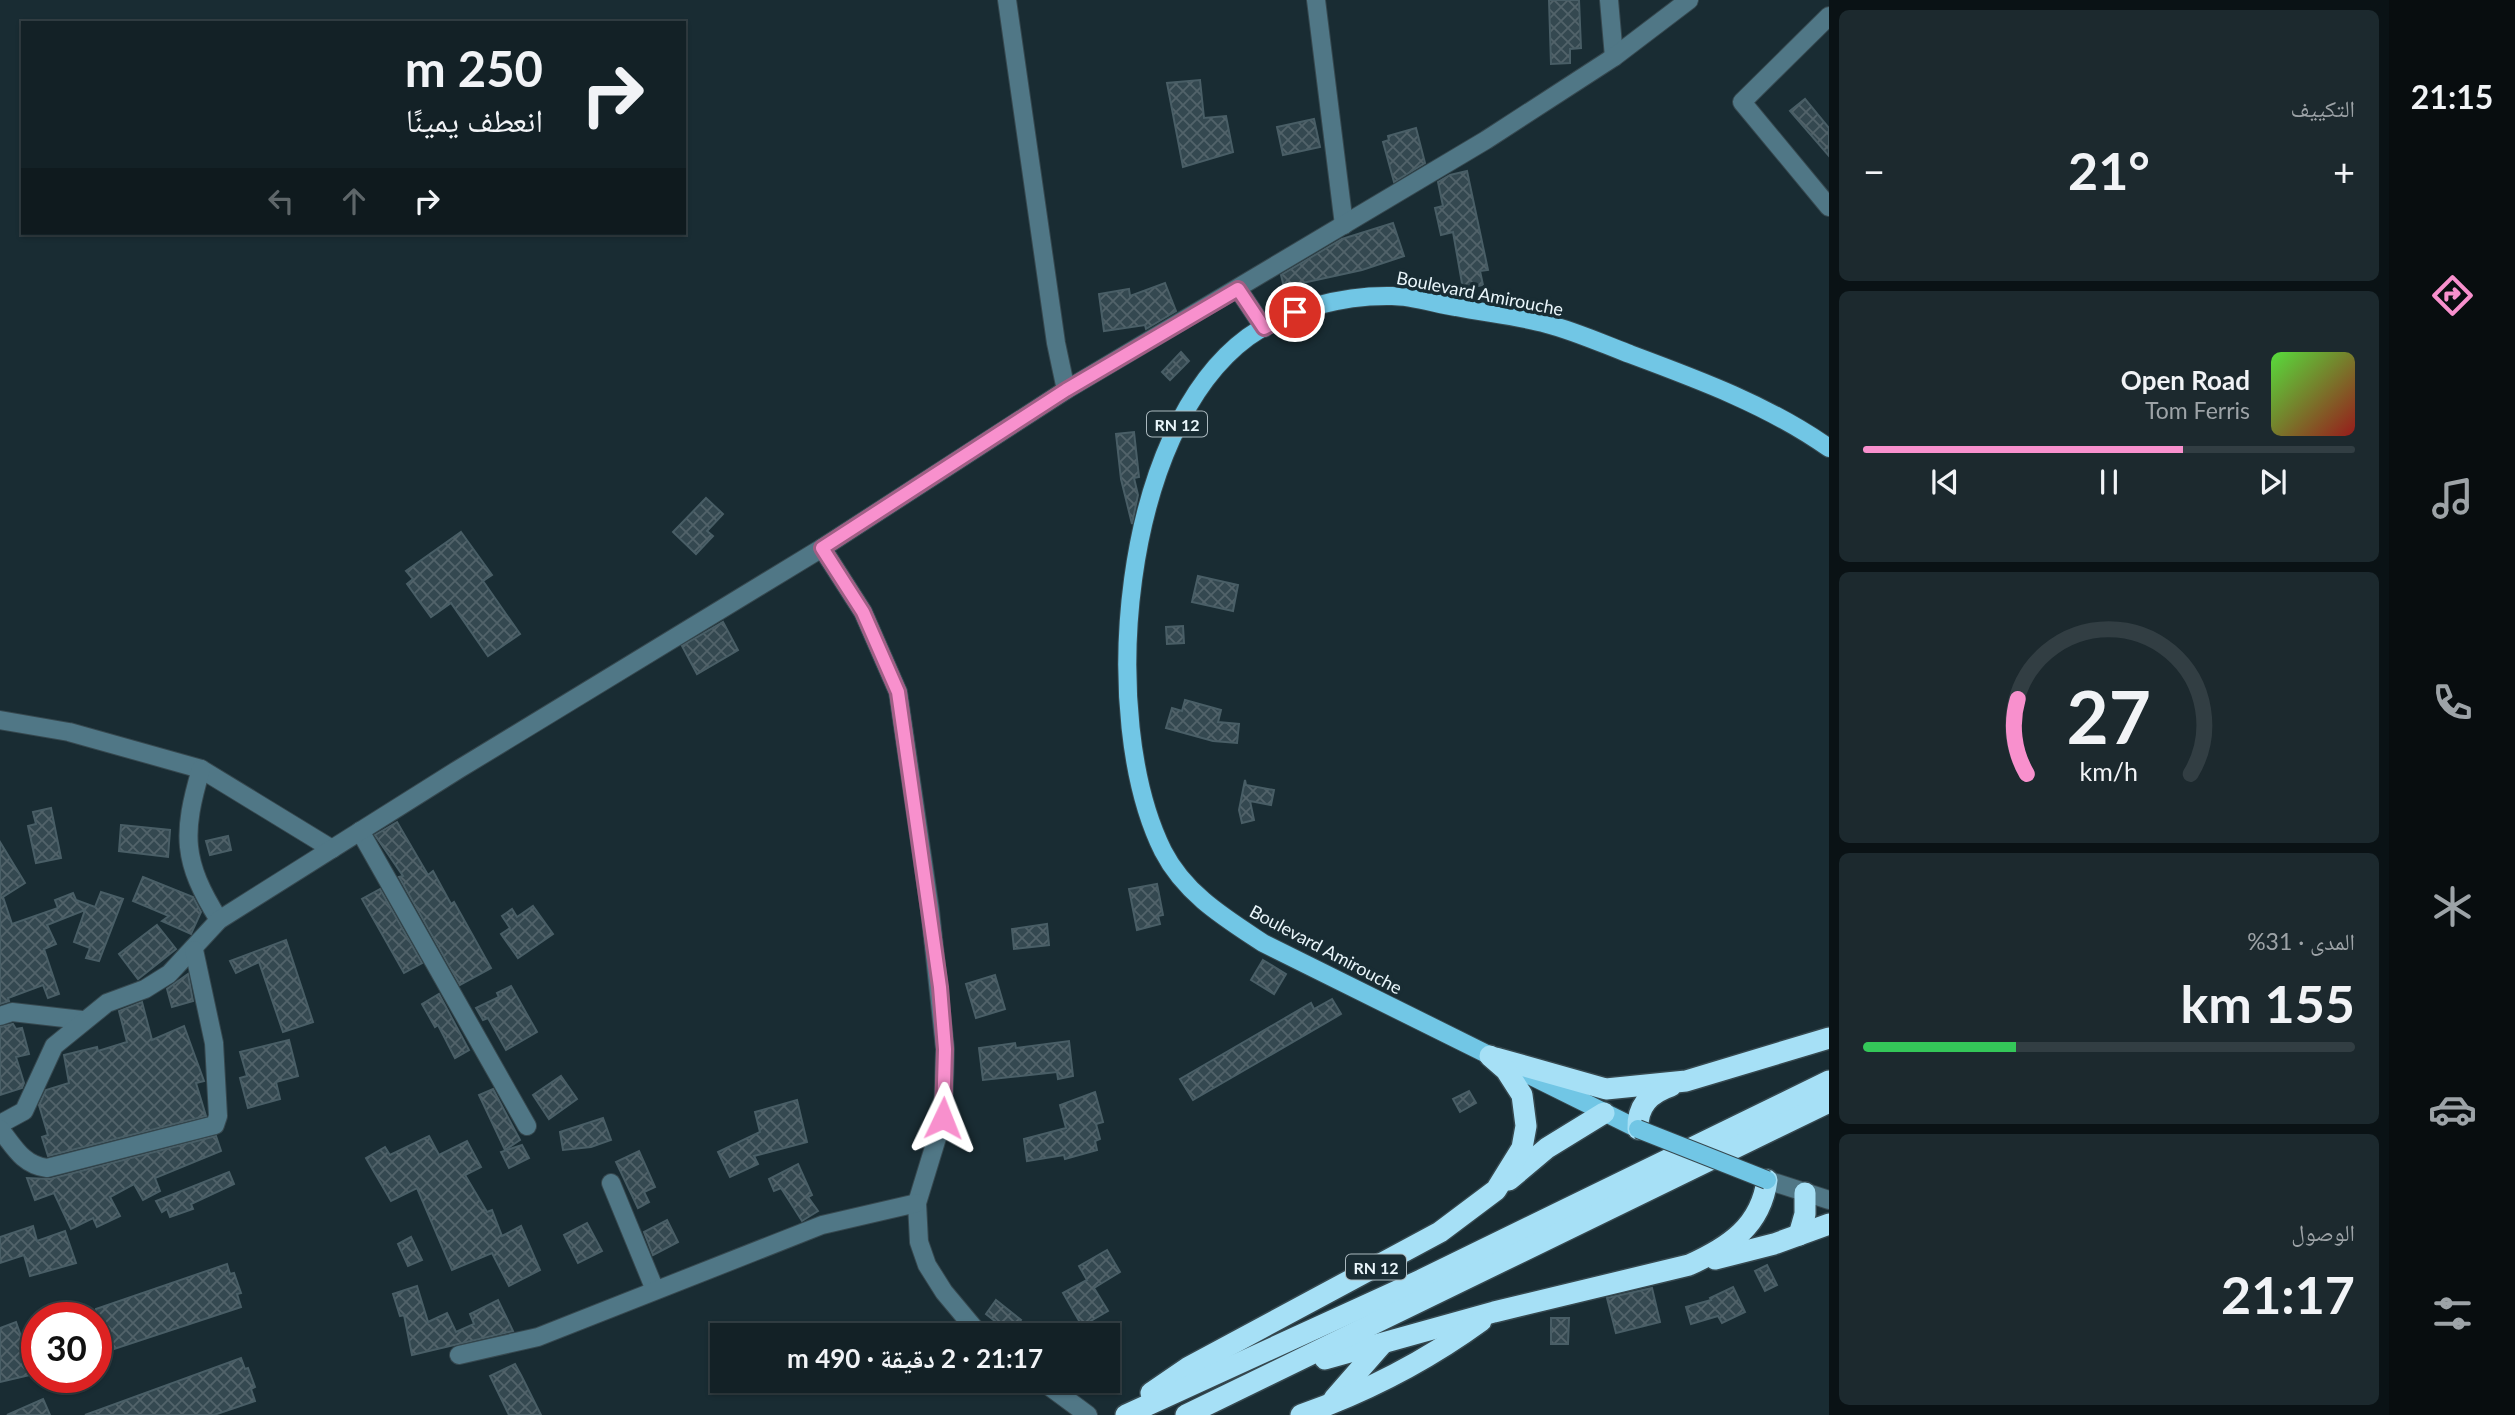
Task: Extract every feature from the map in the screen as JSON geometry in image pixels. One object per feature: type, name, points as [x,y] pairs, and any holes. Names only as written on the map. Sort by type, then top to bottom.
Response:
[{"type":"highway","points":[[1638,1129],[1637,1116],[1645,1101],[1660,1089],[1829,1038]]},
{"type":"highway","points":[[1482,1052],[1606,1089],[1686,1081]]},
{"type":"highway","name":"RN 12","points":[[1123,1415],[1189,1367],[1440,1232],[1496,1190],[1522,1148],[1526,1126],[1522,1095],[1506,1070],[1482,1052]]},
{"type":"highway","points":[[1123,1415],[1446,1268],[1829,1081]]},
{"type":"highway","points":[[1186,1415],[1829,1102]]},
{"type":"highway","points":[[1496,1190],[1547,1149],[1604,1113]]},
{"type":"highway","points":[[1689,1265],[1719,1252],[1743,1233],[1759,1213],[1767,1180]]},
{"type":"highway","points":[[1799,1235],[1805,1214],[1805,1193]]},
{"type":"highway","points":[[1289,1366],[1494,1312],[1689,1265],[1799,1235],[1829,1224]]},
{"type":"highway","points":[[1301,1415],[1414,1365],[1444,1348],[1494,1312]]},
{"type":"highway","points":[[1330,1403],[1382,1343]]},
{"type":"main road","name":"Boulevard Amirouche","points":[[1638,1129],[1263,943],[1205,906],[1164,853],[1142,796],[1131,729],[1128,607],[1148,499],[1177,423],[1212,370],[1249,336],[1295,312],[1346,300],[1393,296],[1548,324],[1720,388],[1829,449]]},
{"type":"main road","name":"RN 12","points":[[1638,1129],[1767,1180]]},
{"type":"street","points":[[1007,0],[1056,344],[1066,390]]},
{"type":"street","points":[[1316,0],[1344,225]]},
{"type":"street","points":[[1609,0],[1614,57]]},
{"type":"street","points":[[194,950],[214,1043],[218,1116],[215,1125],[47,1168],[32,1166],[0,1126],[24,1111],[54,1046],[82,1020],[107,1003],[145,989],[169,974],[219,920],[822,548],[1066,390],[1344,225],[1614,57],[1689,0]]},
{"type":"street","points":[[1829,16],[1742,102],[1829,207]]},
{"type":"street","points":[[1238,289],[1264,328]]},
{"type":"street","points":[[822,548],[863,612],[898,692],[917,816],[945,1049],[943,1118],[916,1203],[919,1242],[927,1265],[944,1292],[970,1323]]},
{"type":"street","points":[[0,720],[69,732],[201,769],[332,849]]},
{"type":"street","points":[[201,769],[189,810],[187,845],[198,884],[219,920]]},
{"type":"street","points":[[360,831],[527,1126]]},
{"type":"street","points":[[0,1016],[12,1012],[82,1020]]},
{"type":"street","points":[[1767,1180],[1829,1200]]},
{"type":"street","points":[[611,1183],[655,1290]]},
{"type":"street","points":[[459,1355],[538,1337],[822,1225],[916,1203]]},
{"type":"street","points":[[1058,1393],[1088,1415]]},
{"type":"building","points":[[1549,0],[1579,0],[1581,48],[1570,49],[1570,63],[1551,64]]},
{"type":"building","points":[[1200,80],[1204,118],[1226,116],[1233,152],[1183,167],[1167,83]]},
{"type":"building","points":[[1805,99],[1829,128],[1829,156],[1790,111]]},
{"type":"building","points":[[1314,119],[1320,147],[1283,155],[1277,127]]},
{"type":"building","points":[[1416,128],[1425,163],[1394,182],[1383,142],[1389,140],[1388,136]]},
{"type":"building","points":[[1467,171],[1488,270],[1480,271],[1483,285],[1463,289],[1453,232],[1441,235],[1435,208],[1443,206],[1438,182],[1450,175]]},
{"type":"building","points":[[1393,223],[1404,256],[1362,270],[1284,287],[1281,275],[1342,239]]},
{"type":"building","points":[[1165,283],[1176,311],[1146,329],[1145,325],[1104,331],[1099,294],[1129,289],[1130,296]]},
{"type":"building","points":[[1181,352],[1189,361],[1170,380],[1162,372]]},
{"type":"building","points":[[1134,432],[1139,477],[1134,478],[1138,495],[1132,524],[1121,479],[1116,434]]},
{"type":"building","points":[[706,498],[723,514],[707,531],[713,536],[696,554],[673,532]]},
{"type":"building","points":[[461,532],[492,575],[483,581],[520,634],[488,656],[451,603],[431,617],[407,584],[413,579],[406,571]]},
{"type":"building","points":[[1198,576],[1238,585],[1233,611],[1192,602]]},
{"type":"building","points":[[723,622],[738,650],[697,674],[682,646]]},
{"type":"building","points":[[1183,626],[1184,643],[1167,644],[1166,627]]},
{"type":"building","points":[[1185,700],[1221,710],[1218,722],[1239,724],[1237,743],[1213,741],[1166,728],[1172,708],[1182,711]]},
{"type":"building","points":[[1245,780],[1246,785],[1274,790],[1271,805],[1250,801],[1254,820],[1242,823],[1239,810]]},
{"type":"building","points":[[51,808],[61,858],[36,863],[28,826],[36,824],[33,812]]},
{"type":"building","points":[[397,822],[428,875],[433,871],[451,904],[454,902],[491,968],[460,985],[399,877],[403,876],[375,835]]},
{"type":"building","points":[[121,825],[170,830],[168,857],[119,851]]},
{"type":"building","points":[[228,836],[231,850],[210,855],[206,841]]},
{"type":"building","points":[[0,842],[25,883],[3,897],[12,924],[58,908],[55,900],[73,893],[76,900],[95,907],[101,892],[123,899],[99,961],[86,958],[90,948],[74,942],[85,910],[47,925],[56,944],[44,949],[59,994],[48,998],[43,985],[8,998],[9,1001],[0,1004]]},
{"type":"building","points":[[143,877],[193,897],[201,912],[191,934],[162,921],[169,916],[133,901]]},
{"type":"building","points":[[1157,884],[1163,915],[1158,916],[1160,924],[1137,930],[1129,889]]},
{"type":"building","points":[[380,889],[422,963],[404,973],[362,899]]},
{"type":"building","points":[[533,906],[553,934],[518,958],[501,934],[510,928],[502,916],[512,909],[517,917]]},
{"type":"building","points":[[1047,924],[1049,945],[1014,949],[1012,929]]},
{"type":"building","points":[[157,925],[176,949],[138,979],[119,954]]},
{"type":"building","points":[[286,940],[313,1022],[283,1032],[259,962],[236,973],[230,961]]},
{"type":"building","points":[[1263,960],[1286,974],[1274,994],[1251,980]]},
{"type":"building","points":[[188,974],[193,1001],[172,1007],[167,989]]},
{"type":"building","points":[[995,975],[1005,1009],[976,1018],[966,984]]},
{"type":"building","points":[[511,986],[537,1032],[506,1050],[488,1018],[483,1020],[476,1008],[499,997],[497,993]]},
{"type":"building","points":[[439,994],[469,1050],[455,1058],[438,1025],[435,1027],[422,1004]]},
{"type":"building","points":[[1332,999],[1341,1014],[1193,1100],[1180,1079],[1311,1003],[1314,1009]]},
{"type":"building","points":[[142,1002],[152,1040],[184,1026],[204,1081],[196,1083],[206,1116],[48,1156],[42,1137],[48,1135],[39,1105],[46,1090],[69,1083],[64,1055],[97,1047],[98,1051],[127,1042],[119,1011]]},
{"type":"building","points":[[13,1024],[16,1029],[22,1028],[29,1054],[16,1057],[24,1083],[22,1088],[0,1095],[0,1027]]},
{"type":"building","points":[[289,1040],[298,1076],[276,1082],[280,1099],[248,1108],[240,1078],[247,1076],[240,1052]]},
{"type":"building","points":[[1069,1041],[1073,1076],[1058,1079],[1057,1072],[983,1080],[979,1048],[1015,1043],[1016,1048]]},
{"type":"building","points":[[561,1076],[577,1099],[549,1119],[533,1095]]},
{"type":"building","points":[[493,1089],[520,1140],[505,1150],[479,1095]]},
{"type":"building","points":[[1469,1091],[1476,1103],[1460,1112],[1453,1099]]},
{"type":"building","points":[[1095,1092],[1103,1122],[1096,1124],[1100,1139],[1095,1141],[1097,1150],[1065,1159],[1064,1155],[1027,1161],[1024,1139],[1066,1128],[1060,1105]]},
{"type":"building","points":[[797,1100],[807,1142],[754,1156],[758,1164],[730,1177],[718,1152],[760,1132],[755,1112]]},
{"type":"building","points":[[603,1118],[611,1140],[591,1147],[563,1150],[560,1132]]},
{"type":"building","points":[[216,1136],[221,1151],[155,1178],[160,1191],[143,1200],[134,1184],[110,1197],[120,1216],[97,1227],[93,1218],[71,1229],[54,1193],[35,1200],[27,1178],[50,1179]]},
{"type":"building","points":[[429,1136],[439,1155],[467,1141],[481,1167],[465,1175],[487,1212],[492,1210],[502,1236],[521,1226],[540,1270],[509,1286],[492,1253],[452,1270],[417,1188],[391,1201],[366,1158],[385,1147],[390,1155]]},
{"type":"building","points":[[522,1145],[529,1158],[509,1168],[501,1152]]},
{"type":"building","points":[[639,1151],[655,1187],[644,1192],[649,1202],[638,1208],[616,1162]]},
{"type":"building","points":[[798,1164],[812,1195],[808,1197],[818,1211],[802,1221],[781,1188],[774,1191],[769,1179]]},
{"type":"building","points":[[229,1172],[234,1184],[191,1204],[193,1209],[170,1217],[167,1209],[162,1212],[156,1201]]},
{"type":"building","points":[[667,1220],[678,1242],[653,1255],[644,1232]]},
{"type":"building","points":[[587,1223],[602,1251],[578,1263],[564,1235]]},
{"type":"building","points":[[33,1226],[37,1241],[65,1231],[76,1263],[30,1276],[24,1255],[0,1263],[0,1237]]},
{"type":"building","points":[[411,1237],[422,1260],[408,1266],[398,1244]]},
{"type":"building","points":[[1107,1250],[1120,1272],[1094,1288],[1108,1311],[1087,1323],[1080,1323],[1063,1293],[1087,1280],[1079,1266]]},
{"type":"building","points":[[227,1264],[230,1274],[234,1273],[241,1293],[237,1294],[241,1307],[112,1350],[112,1304]]},
{"type":"building","points":[[1767,1265],[1777,1285],[1765,1291],[1755,1271]]},
{"type":"building","points":[[417,1286],[428,1322],[447,1313],[456,1332],[474,1324],[470,1314],[498,1300],[513,1331],[412,1355],[404,1315],[400,1316],[393,1294]]},
{"type":"building","points":[[1733,1287],[1745,1312],[1722,1323],[1718,1316],[1691,1324],[1686,1307],[1711,1300],[1710,1298]]},
{"type":"building","points":[[1652,1288],[1660,1322],[1616,1333],[1607,1298]]},
{"type":"building","points":[[996,1300],[1021,1320],[1018,1323],[997,1323],[986,1314]]},
{"type":"building","points":[[1551,1318],[1569,1318],[1568,1344],[1551,1344]]},
{"type":"building","points":[[16,1322],[21,1336],[21,1377],[0,1382],[0,1328]]},
{"type":"building","points":[[241,1358],[255,1387],[251,1389],[255,1401],[214,1415],[85,1415]]},
{"type":"building","points":[[515,1364],[541,1415],[509,1415],[490,1376]]},
{"type":"building","points":[[43,1399],[50,1415],[7,1415]]},
{"type":"route","points":[[943,1118],[945,1049],[940,987],[898,692],[863,612],[822,548],[1066,390],[1238,289],[1264,328],[1295,312]]}]
